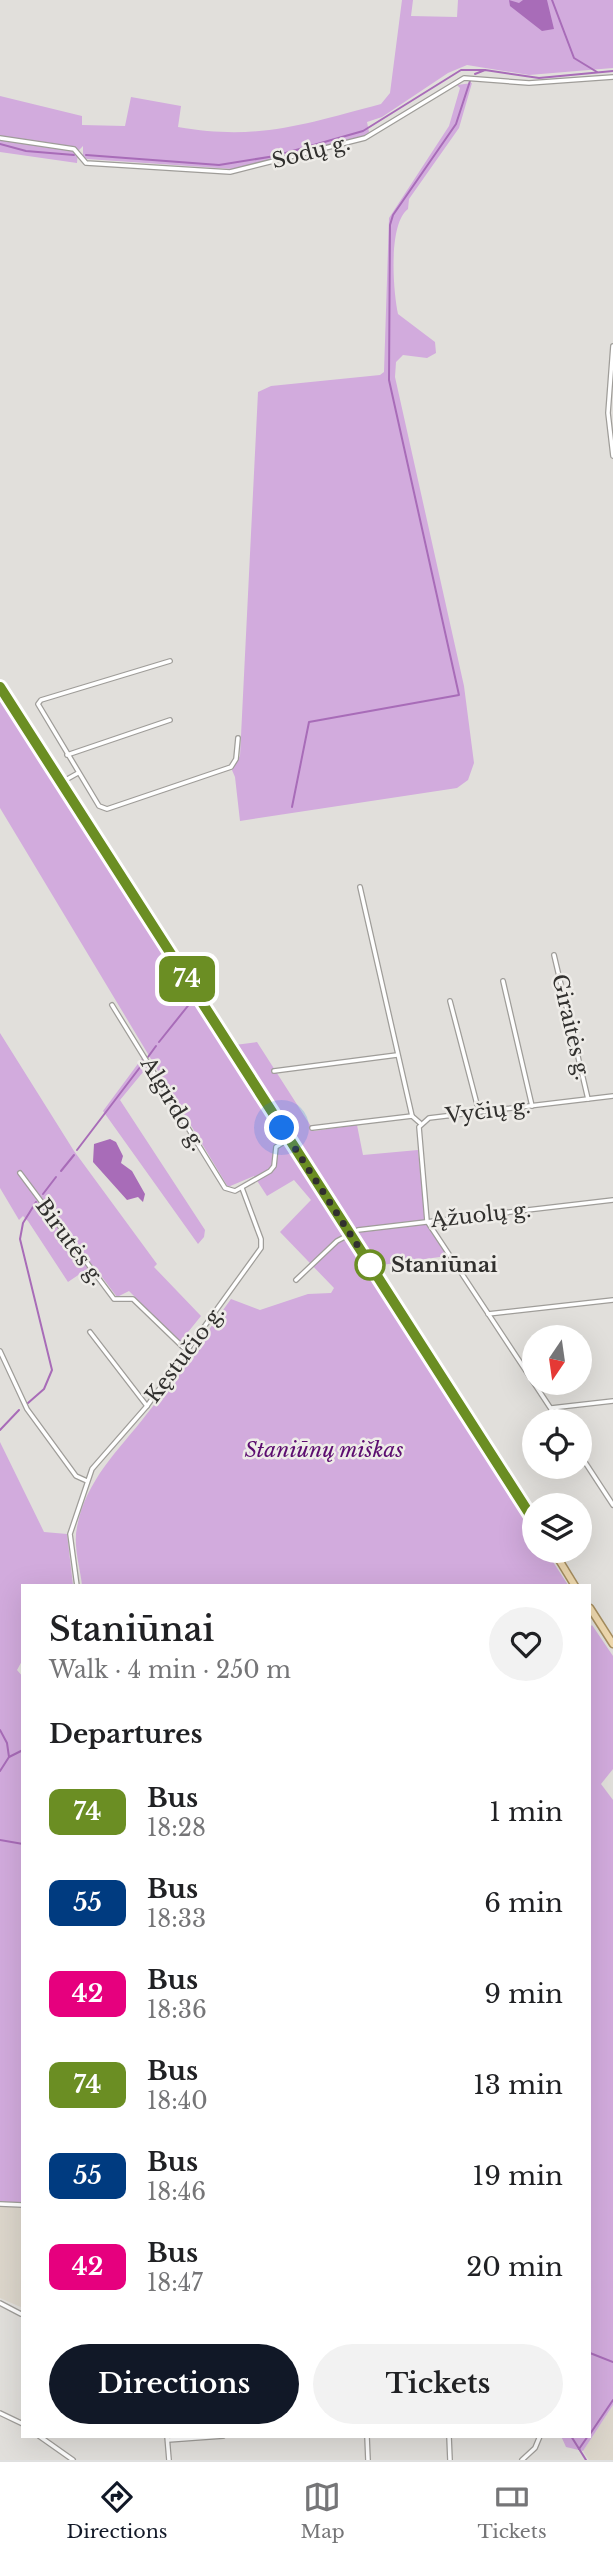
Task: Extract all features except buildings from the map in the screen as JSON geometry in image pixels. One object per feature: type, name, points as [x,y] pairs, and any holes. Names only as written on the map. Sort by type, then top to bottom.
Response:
[{"type":"main road","points":[[0,687],[522,1502]]},
{"type":"main road","points":[[561,1563],[574,1584]]},
{"type":"main road","points":[[591,1610],[613,1644]]},
{"type":"street","name":"Sodų g.","points":[[0,138],[74,149],[86,163],[230,172],[365,138],[464,78],[529,83],[613,77]]},
{"type":"street","points":[[613,346],[608,414],[613,456]]},
{"type":"street","points":[[170,660],[39,702],[38,708],[103,809],[231,766],[236,759],[238,738]]},
{"type":"street","points":[[67,755],[170,720]]},
{"type":"street","points":[[61,783],[78,773]]},
{"type":"street","points":[[360,887],[412,1116],[420,1123]]},
{"type":"street","name":"Giraitės g.","points":[[554,955],[588,1099]]},
{"type":"street","points":[[503,981],[532,1106]]},
{"type":"street","points":[[450,1001],[479,1112]]},
{"type":"street","name":"Algirdo g.","points":[[112,1005],[222,1185],[231,1191],[242,1188]]},
{"type":"street","points":[[274,1071],[397,1055]]},
{"type":"street","name":"Vyčių g.","points":[[427,1221],[420,1123],[429,1118],[613,1096]]},
{"type":"street","points":[[312,1128],[412,1116]]},
{"type":"street","points":[[242,1188],[272,1169],[276,1147],[289,1139]]},
{"type":"street","name":"Birutės g.","points":[[20,1173],[114,1299],[133,1299],[188,1352]]},
{"type":"street","name":"Kęstučio g.","points":[[77,1584],[70,1534],[88,1481],[100,1458],[147,1406],[261,1248],[261,1239],[242,1188]]},
{"type":"street","name":"Ąžuolų g.","points":[[350,1234],[368,1228],[613,1200]]},
{"type":"street","points":[[427,1221],[551,1408],[613,1401]]},
{"type":"street","points":[[296,1280],[337,1241],[350,1234]]},
{"type":"street","points":[[488,1314],[613,1300]]},
{"type":"street","points":[[90,1332],[147,1406]]},
{"type":"street","points":[[0,1351],[27,1409],[76,1476],[88,1481]]},
{"type":"street","points":[[592,1473],[613,1505]]},
{"type":"street","points":[[0,2204],[21,2205]]},
{"type":"street","points":[[0,2303],[21,2314]]},
{"type":"street","points":[[0,2413],[21,2423]]},
{"type":"street","points":[[42,2438],[73,2460]]},
{"type":"street","points":[[167,2438],[169,2460]]},
{"type":"street","points":[[367,2438],[368,2460]]},
{"type":"street","points":[[449,2438],[450,2460]]},
{"type":"street","points":[[522,2460],[535,2448],[539,2438]]},
{"type":"shaded area","points":[[509,0],[519,3],[523,0],[547,0],[554,29],[542,31],[510,6]]},
{"type":"shaded area","points":[[110,1139],[116,1142],[123,1156],[121,1163],[132,1171],[145,1194],[143,1202],[138,1197],[127,1200],[93,1162],[94,1144]]},
{"type":"shaded area","points":[[0,2204],[21,2205],[21,2307],[0,2298]]},
{"type":"shaded area","points":[[613,2405],[613,2460],[589,2460],[583,2451]]},
{"type":"green space","points":[[402,0],[413,0],[411,16],[457,17],[458,0],[613,0],[613,68],[529,75],[467,65],[448,73],[382,117],[367,122],[369,132],[362,137],[233,169],[87,159],[83,157],[83,146],[78,151],[77,163],[0,152],[0,96],[82,116],[82,125],[125,126],[131,97],[181,106],[178,127],[233,132],[304,124],[381,104],[390,93]]},
{"type":"green space","points":[[472,83],[459,128],[409,199],[408,209],[397,228],[394,258],[398,314],[435,342],[436,353],[427,358],[403,355],[396,362],[395,377],[464,686],[474,763],[468,780],[457,788],[240,821],[232,770],[240,756],[258,392],[271,386],[380,375],[384,372],[389,218],[449,126],[460,88],[457,85]]},
{"type":"green space","name":"Staniūnų miškas","points":[[0,697],[522,1512],[522,1563],[554,1563],[567,1584],[82,1584],[76,1534],[81,1510],[95,1480],[168,1387],[231,1299],[260,1310],[308,1294],[331,1293],[334,1288],[280,1232],[311,1200],[294,1180],[267,1196],[254,1176],[228,1187],[0,808]]},
{"type":"green space","points":[[0,1033],[74,1151],[157,1264],[154,1267],[201,1316],[180,1342],[129,1291],[117,1297],[93,1265],[68,1282],[28,1221],[23,1216],[19,1220],[0,1188]]},
{"type":"green space","points":[[257,1042],[314,1131],[357,1125],[363,1155],[418,1150],[426,1224],[447,1256],[374,1266],[235,1045]]},
{"type":"green space","points":[[143,1057],[148,1066],[120,1100],[205,1230],[204,1237],[198,1244],[103,1111]]},
{"type":"green space","points":[[0,1442],[44,1532],[67,1534],[73,1584],[21,1584],[21,1663],[17,1670],[21,1675],[21,2205],[0,2204]]},
{"type":"green space","points":[[591,1626],[613,1656],[613,1769],[601,1784],[613,1800],[613,2405],[583,2451],[566,2447],[562,2438],[591,2438]]},
{"type":"waterway","points":[[552,0],[574,58],[597,72]]},
{"type":"waterway","points":[[86,155],[219,165],[275,156],[363,131],[461,70],[485,70]]},
{"type":"waterway","points":[[475,74],[485,70],[539,78],[613,71]]},
{"type":"waterway","points":[[292,807],[309,722],[459,695],[389,380],[390,225],[393,215],[456,124],[470,81]]},
{"type":"waterway","points":[[0,144],[26,151],[74,155]]},
{"type":"waterway","points":[[159,1042],[191,1002]]},
{"type":"waterway","points":[[148,1057],[156,1046]]},
{"type":"waterway","points":[[77,1150],[144,1062]]},
{"type":"waterway","points":[[61,1171],[74,1155]]},
{"type":"waterway","points":[[43,1194],[56,1177]]},
{"type":"waterway","points":[[28,1403],[44,1389],[52,1370],[20,1239],[23,1223],[36,1202]]},
{"type":"waterway","points":[[0,1430],[19,1410]]},
{"type":"waterway","points":[[0,1730],[7,1743],[9,1757],[0,1771]]},
{"type":"waterway","points":[[9,1757],[21,1751]]},
{"type":"waterway","points":[[0,1840],[21,1844]]},
{"type":"waterway","points":[[591,2353],[613,2362]]},
{"type":"waterway","points":[[591,2433],[613,2400]]},
{"type":"waterway","points":[[572,2438],[586,2460]]},
{"type":"waterway","points":[[579,2449],[587,2438]]},
{"type":"bus line","name":"74","points":[[0,687],[522,1502]]},
{"type":"place","name":"Staniūnai","points":[[370,1265]]},
{"type":"route","points":[[282,1128],[370,1265]]}]
